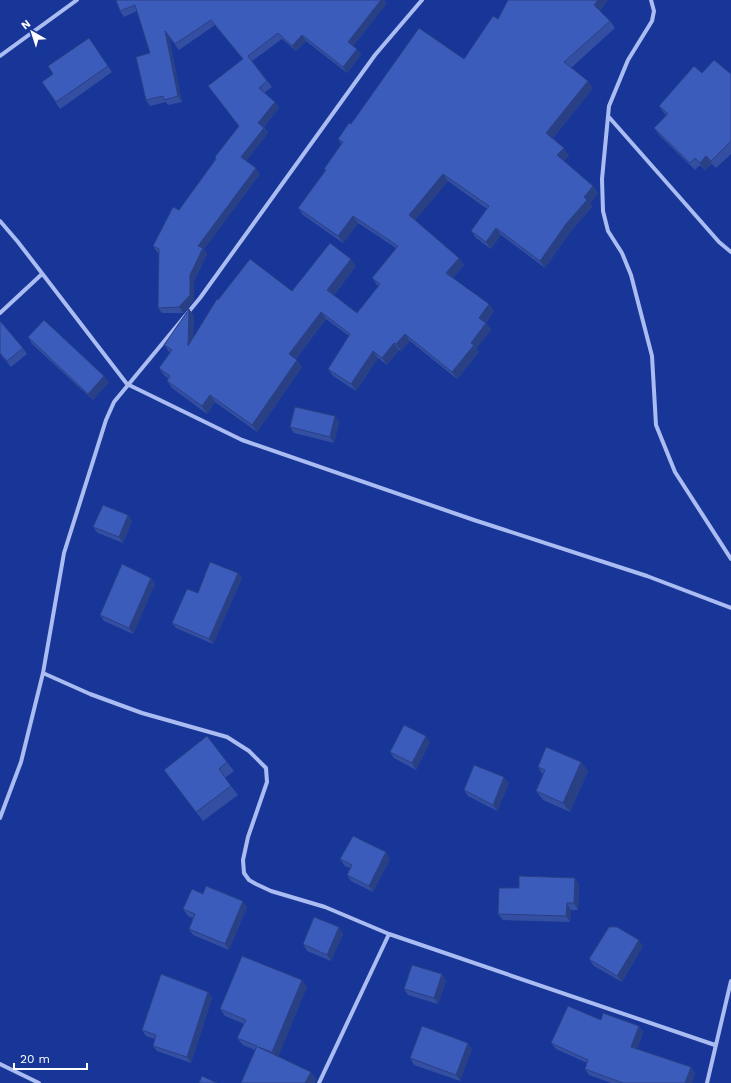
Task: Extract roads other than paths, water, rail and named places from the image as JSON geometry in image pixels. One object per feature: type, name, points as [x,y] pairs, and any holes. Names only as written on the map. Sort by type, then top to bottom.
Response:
[{"type":"street","points":[[0,56],[77,0]]},
{"type":"street","points":[[0,818],[21,762],[43,673],[64,553],[106,420],[114,402],[127,384],[200,298],[375,55],[422,0]]},
{"type":"street","points":[[651,0],[654,10],[652,21],[628,60],[609,106],[602,179],[603,211],[608,231],[622,252],[631,275],[652,356],[656,425],[675,472],[731,559]]},
{"type":"street","points":[[608,116],[719,242],[731,252]]},
{"type":"street","points":[[0,221],[127,384],[242,440],[474,520],[647,576],[731,608]]},
{"type":"street","points":[[0,313],[42,274]]},
{"type":"street","points":[[43,673],[90,694],[142,713],[227,737],[249,751],[266,768],[267,782],[248,837],[242,860],[244,873],[249,880],[262,888],[325,907],[389,934],[715,1045]]},
{"type":"street","points":[[319,1083],[389,934]]},
{"type":"street","points":[[707,1083],[731,981]]},
{"type":"street","points":[[0,1064],[39,1083]]}]
